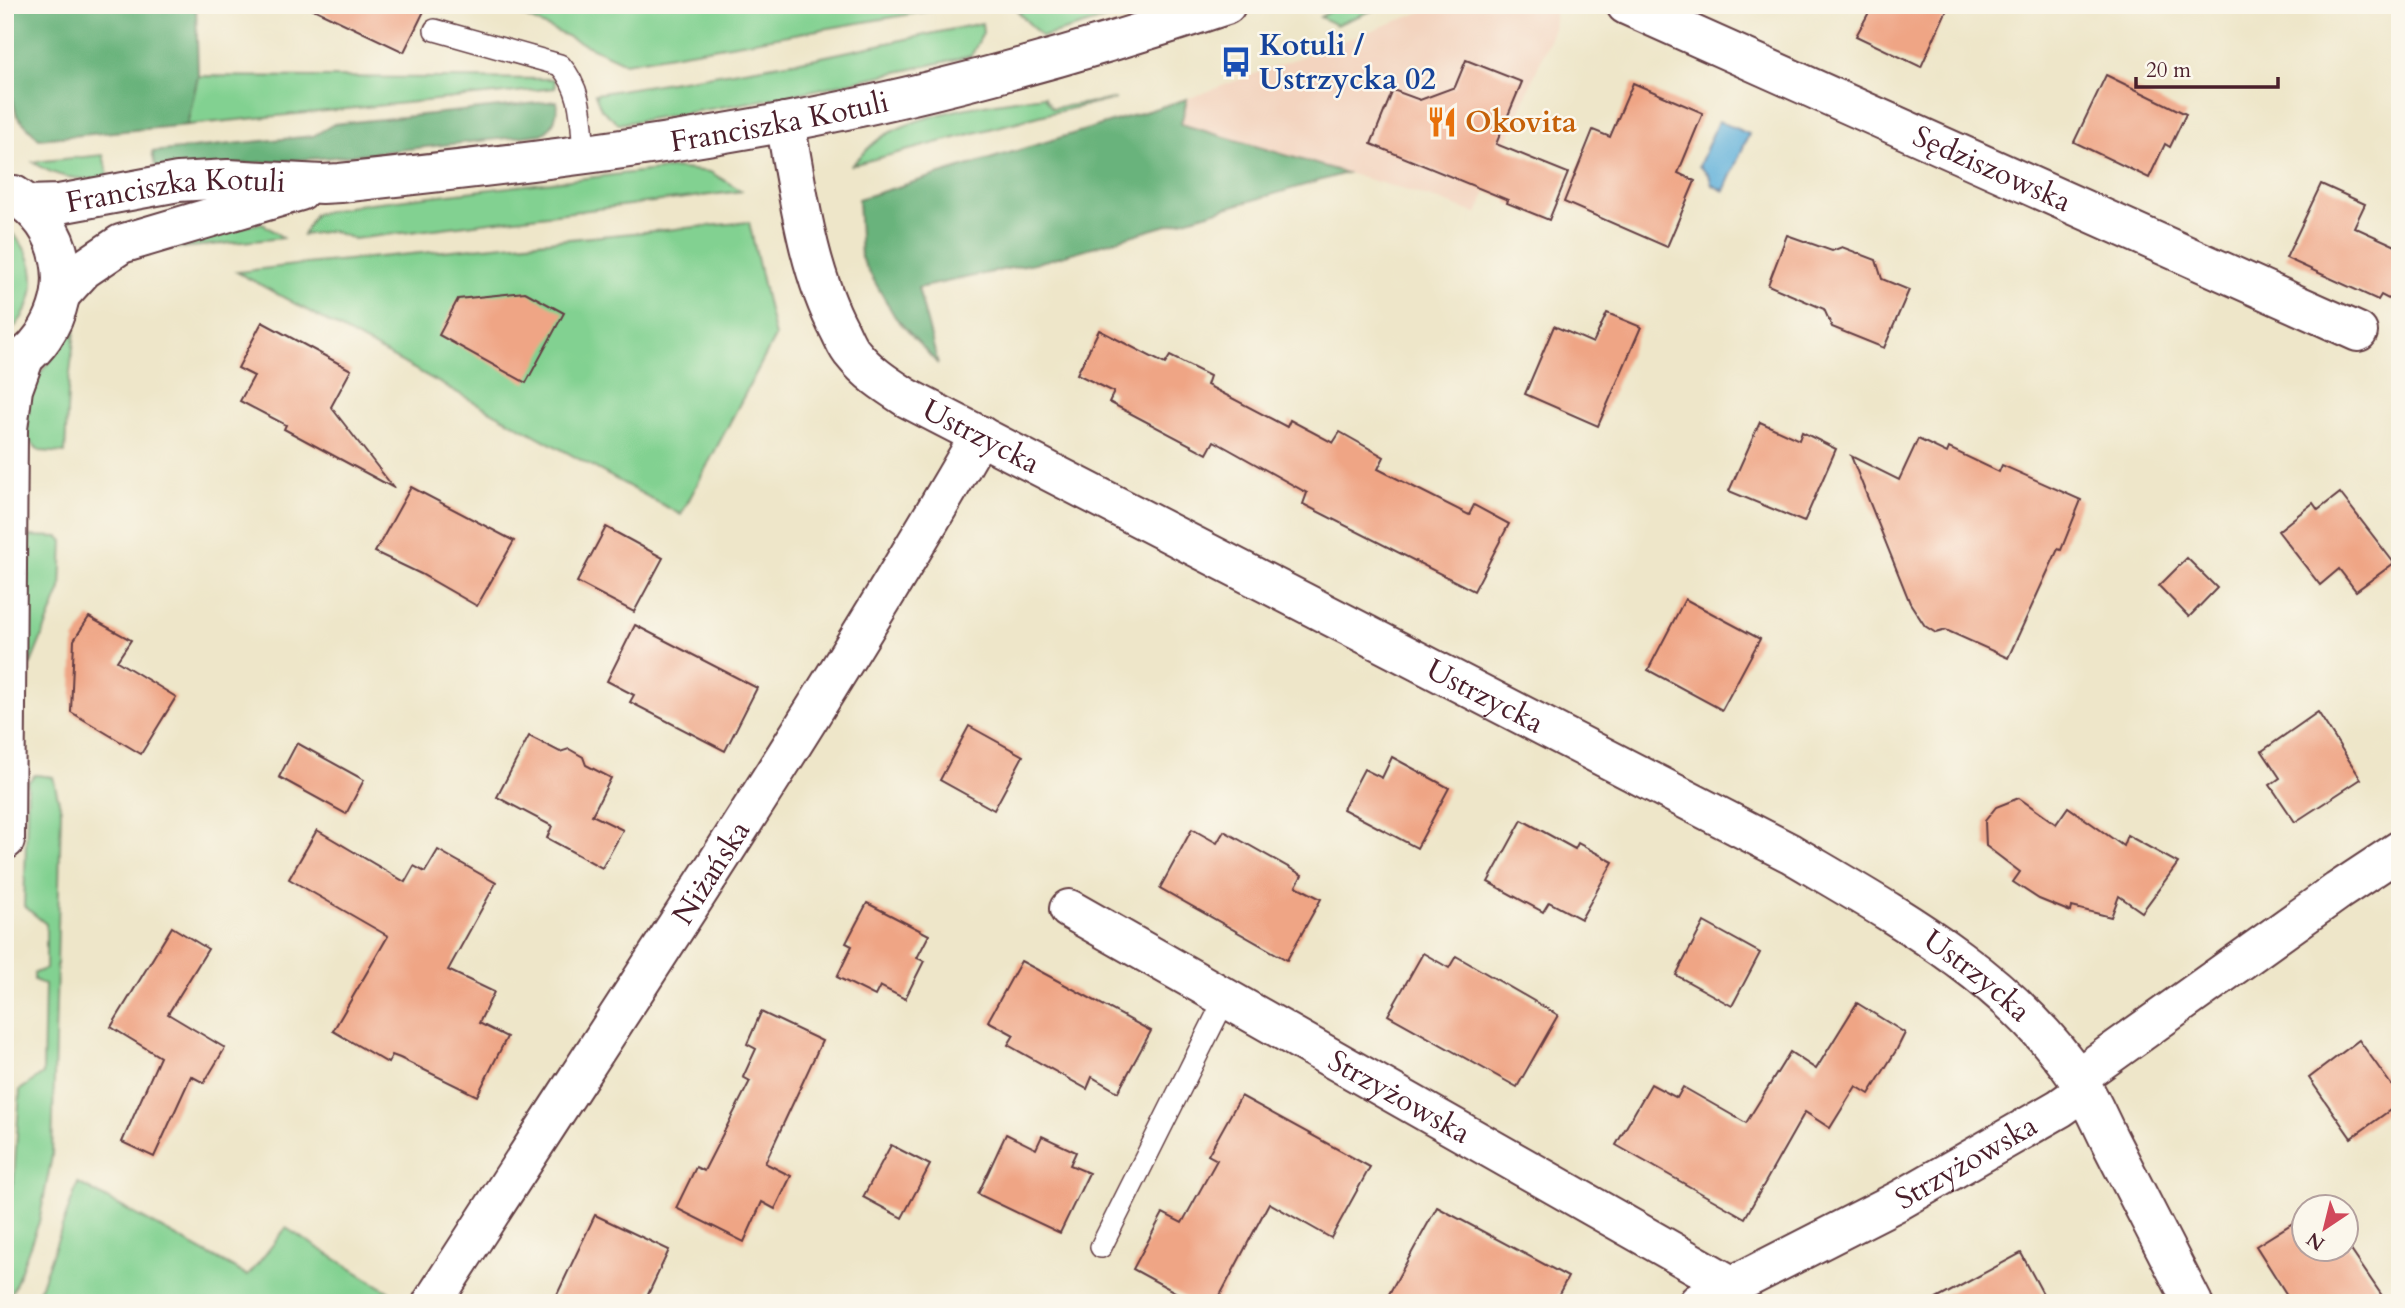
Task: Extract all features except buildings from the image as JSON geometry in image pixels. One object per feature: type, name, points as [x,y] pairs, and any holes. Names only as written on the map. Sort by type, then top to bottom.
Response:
[{"type":"street","name":"Franciszka Kotuli","points":[[13,194],[59,204],[178,182],[228,179],[322,184],[682,140],[907,97],[1116,41],[1226,5]]},
{"type":"street","name":"Sędziszowska","points":[[1626,5],[2358,332]]},
{"type":"street","name":"Ustrzycka","points":[[785,122],[810,251],[833,319],[851,352],[873,375],[907,398],[1790,853],[1905,921],[1967,966],[2031,1021],[2081,1084],[2193,1303]]},
{"type":"street","name":"Franciszka Kotuli","points":[[62,293],[84,269],[121,244],[322,184]]},
{"type":"street","points":[[5,840],[8,436],[15,362],[38,344],[54,320],[62,293],[62,267],[55,241],[37,214],[13,194]]},
{"type":"street","name":"Niżańska","points":[[432,1303],[599,1048],[890,589],[980,435]]},
{"type":"street","name":"Strzyżowska","points":[[1698,1303],[1900,1200],[2060,1108],[2081,1084],[2338,891],[2400,850]]},
{"type":"street","name":"Strzyżowska","points":[[1069,909],[1731,1285]]},
{"type":"lane","points":[[435,30],[560,65],[571,77],[577,92],[584,153]]},
{"type":"lane","points":[[1101,1247],[1226,997]]},
{"type":"shaded area","points":[[1440,5],[1555,5],[1554,28],[1477,214],[1442,201],[1180,124],[1187,99]]},
{"type":"green space","points":[[5,5],[196,5],[198,76],[187,125],[39,139],[17,116],[5,71]]},
{"type":"green space","points":[[512,5],[964,5],[625,63],[510,10]]},
{"type":"green space","points":[[1041,5],[1103,5],[1119,15],[1042,37],[1018,12]]},
{"type":"green space","points":[[1341,5],[1386,5],[1336,25],[1320,17]]},
{"type":"green space","points":[[982,23],[983,33],[971,56],[787,96],[619,124],[601,109],[595,94],[812,59]]},
{"type":"green space","points":[[198,76],[554,79],[555,88],[187,125]]},
{"type":"green space","points":[[1044,96],[1052,108],[1116,99],[1051,113],[852,165],[879,139],[906,125],[965,108]]},
{"type":"green space","points":[[1187,99],[1181,124],[1346,173],[1048,260],[918,288],[938,364],[895,317],[861,258],[858,199]]},
{"type":"green space","points":[[557,101],[554,120],[550,128],[542,134],[336,157],[156,170],[152,152],[313,136],[334,124]]},
{"type":"green space","points":[[103,155],[109,179],[69,177],[51,172],[33,162]]},
{"type":"green space","points":[[674,168],[710,172],[742,191],[354,239],[331,231],[303,235],[315,214],[362,204]]},
{"type":"green space","points":[[749,222],[775,337],[681,515],[237,272],[295,265]]},
{"type":"green space","points":[[262,223],[283,238],[170,249],[217,232]]},
{"type":"green space","points":[[5,227],[26,252],[33,281],[26,310],[5,336]]},
{"type":"green space","points":[[76,322],[68,390],[65,453],[40,451],[24,436],[29,398],[38,377]]},
{"type":"green space","points":[[26,536],[59,537],[63,541],[61,589],[30,666]]},
{"type":"green space","points":[[35,775],[53,777],[61,810],[52,1156],[39,1222],[14,1288],[5,1303],[5,1213],[14,1178],[20,1090],[43,1074],[45,985],[34,980],[34,973],[46,969],[46,924],[24,906],[28,782]]},
{"type":"green space","points":[[78,1183],[248,1276],[286,1228],[399,1298],[396,1303],[31,1303],[40,1288]]},
{"type":"water","points":[[1718,121],[1749,134],[1724,191],[1712,185],[1709,175],[1699,166]]},
{"type":"place","name":"Kotuli / Ustrzycka 02","points":[[1236,62]]},
{"type":"place","name":"Okovita","points":[[1442,122]]}]
